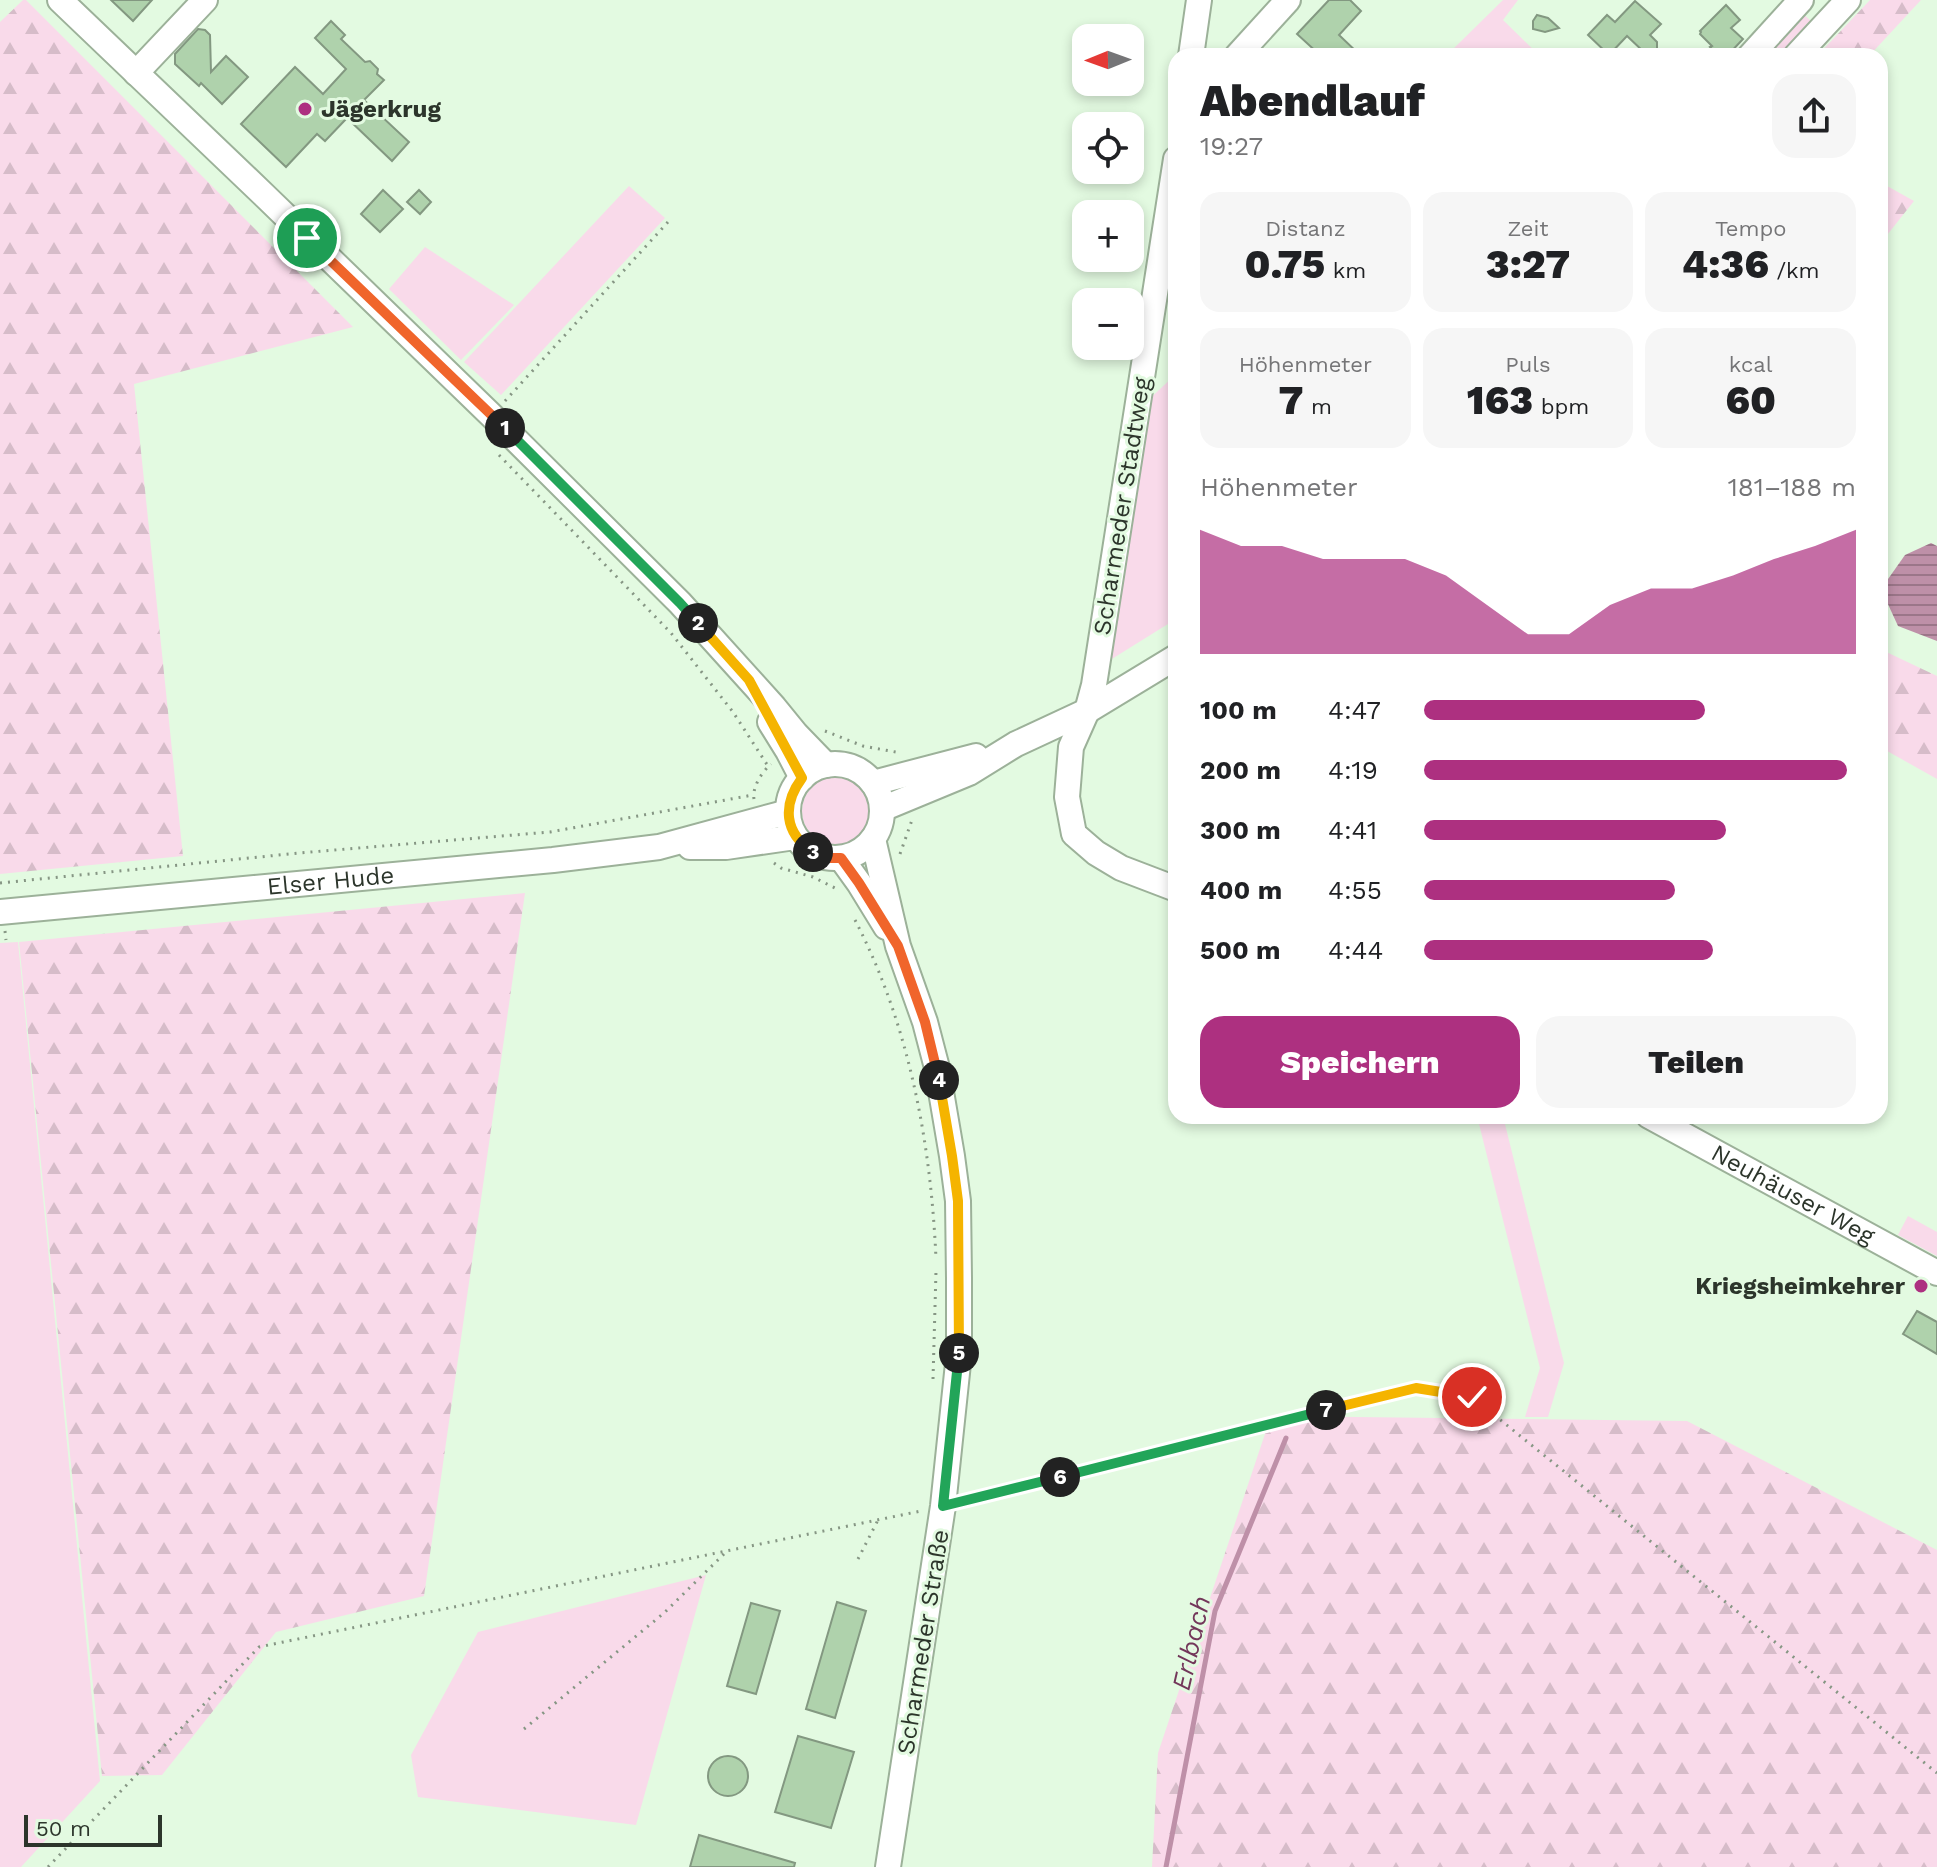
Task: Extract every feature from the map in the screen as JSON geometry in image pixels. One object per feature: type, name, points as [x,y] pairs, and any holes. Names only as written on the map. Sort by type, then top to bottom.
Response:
[{"type":"street","points":[[60,0],[492,416],[680,603],[826,765]]},
{"type":"street","points":[[136,73],[205,0]]},
{"type":"street","points":[[1192,48],[1199,0]]},
{"type":"street","points":[[1244,48],[1288,0]]},
{"type":"street","points":[[1757,48],[1801,0]]},
{"type":"street","points":[[1813,0],[1831,19]]},
{"type":"street","points":[[1804,48],[1848,0]]},
{"type":"street","name":"Scharmeder Stadtweg","points":[[1168,210],[1094,685],[1087,711],[1071,747],[1067,797],[1074,834],[1096,853],[1121,868],[1168,886]]},
{"type":"street","points":[[882,809],[969,773],[1016,744],[1087,711],[1168,662]]},
{"type":"street","points":[[749,680],[802,778]]},
{"type":"street","points":[[873,783],[1016,744]]},
{"type":"street","points":[[826,765],[857,769],[873,783],[881,800],[881,820],[873,839],[859,852],[841,858],[811,851],[795,837],[790,825],[789,800],[794,788],[813,770],[826,765]]},
{"type":"street","name":"Elser Hude","points":[[659,847],[788,812]]},
{"type":"street","name":"Elser Hude","points":[[0,912],[553,860],[659,847],[726,847],[795,837]]},
{"type":"street","name":"Scharmeder Straße","points":[[873,839],[898,946],[925,1022],[937,1068],[958,1201],[959,1354],[943,1506],[888,1867]]},
{"type":"street","name":"Scharmeder Straße","points":[[841,858],[898,946]]},
{"type":"street","name":"Neuhäuser Weg","points":[[1664,1124],[1937,1273]]},
{"type":"path","points":[[492,416],[668,222]]},
{"type":"path","points":[[0,883],[550,832],[753,795],[768,766],[733,712],[671,633],[498,454]]},
{"type":"path","points":[[773,862],[840,891]]},
{"type":"path","points":[[852,914],[870,948],[903,1038],[923,1128],[935,1236],[933,1388]]},
{"type":"path","points":[[48,1867],[259,1647],[943,1506],[1416,1388],[1472,1397],[1937,1773]]},
{"type":"path","points":[[858,1559],[878,1520]]},
{"type":"path","points":[[524,1729],[664,1613],[727,1551]]},
{"type":"green space","points":[[23,0],[353,327],[134,384],[183,856],[0,874],[0,22]]},
{"type":"green space","points":[[1503,0],[1518,0],[1503,20],[1532,48],[1454,48]]},
{"type":"green space","points":[[1870,0],[1921,0],[1876,48],[1825,48]]},
{"type":"green space","points":[[1799,10],[1813,23],[1790,48],[1765,48]]},
{"type":"green space","points":[[629,186],[665,218],[501,395],[464,362]]},
{"type":"green space","points":[[1888,186],[1914,201],[1888,234]]},
{"type":"green space","points":[[425,247],[514,305],[461,360],[389,289]]},
{"type":"green space","points":[[1168,382],[1168,624],[1107,662],[1143,405]]},
{"type":"green space","points":[[1888,653],[1937,676],[1937,779],[1888,751]]},
{"type":"green space","points":[[836,777],[860,787],[870,811],[860,835],[836,845],[812,835],[802,811],[812,787]]},
{"type":"green space","points":[[525,893],[424,1596],[276,1632],[162,1775],[102,1776],[19,942]]},
{"type":"green space","points":[[18,942],[100,1781],[21,1867],[0,1867],[0,943]]},
{"type":"green space","points":[[1479,1124],[1505,1124],[1564,1363],[1548,1417],[1525,1417],[1540,1368]]},
{"type":"green space","points":[[1908,1216],[1937,1232],[1937,1256],[1898,1235]]},
{"type":"green space","points":[[1271,1416],[1687,1421],[1937,1550],[1937,1867],[1152,1867],[1158,1753]]},
{"type":"green space","points":[[706,1575],[636,1825],[418,1797],[411,1755],[478,1632]]},
{"type":"shaded area","points":[[1931,543],[1937,546],[1937,641],[1898,626],[1888,604],[1888,579],[1905,555]]},
{"type":"building","points":[[111,0],[152,0],[133,21]]},
{"type":"building","points":[[1329,0],[1350,0],[1361,11],[1339,35],[1353,48],[1312,48],[1297,34]]},
{"type":"building","points":[[1635,1],[1661,24],[1650,35],[1657,42],[1657,48],[1640,48],[1627,36],[1616,48],[1602,48],[1588,35],[1607,15],[1615,22]]},
{"type":"building","points":[[1726,5],[1740,20],[1731,28],[1743,39],[1735,48],[1711,48],[1700,31]]},
{"type":"building","points":[[1537,15],[1548,18],[1559,28],[1545,32],[1533,29]]},
{"type":"building","name":"Jägerkrug","points":[[331,21],[345,35],[341,39],[365,62],[370,61],[384,80],[364,100],[409,142],[392,161],[347,118],[325,141],[317,134],[286,167],[241,124],[295,67],[323,94],[346,69],[315,38]]},
{"type":"building","points":[[198,29],[210,35],[211,72],[226,56],[248,77],[222,104],[175,64],[175,54]]},
{"type":"building","points":[[383,190],[403,209],[380,232],[361,214]]},
{"type":"building","points":[[419,190],[431,202],[420,214],[407,202]]},
{"type":"building","points":[[1917,1311],[1937,1322],[1937,1354],[1903,1334]]},
{"type":"building","points":[[837,1602],[866,1611],[835,1718],[806,1709]]},
{"type":"building","points":[[751,1603],[780,1611],[756,1694],[727,1686]]},
{"type":"building","points":[[798,1736],[854,1752],[831,1828],[775,1812]]},
{"type":"building","points":[[728,1756],[742,1762],[748,1776],[742,1790],[728,1796],[714,1790],[708,1776],[714,1762]]},
{"type":"building","points":[[699,1835],[795,1863],[794,1867],[690,1867]]},
{"type":"waterway","name":"Erlbach","points":[[1166,1867],[1215,1611],[1286,1438]]},
{"type":"place","name":"Jägerkrug","points":[[305,109]]},
{"type":"place","name":"Kriegsheimkehrer","points":[[1921,1286]]},
{"type":"route","points":[[307,238],[680,603],[749,680],[802,778],[789,800],[790,825],[795,837],[820,856],[841,858],[898,946],[925,1022],[937,1068],[958,1201],[959,1354],[943,1506],[1416,1388],[1472,1397]]}]
